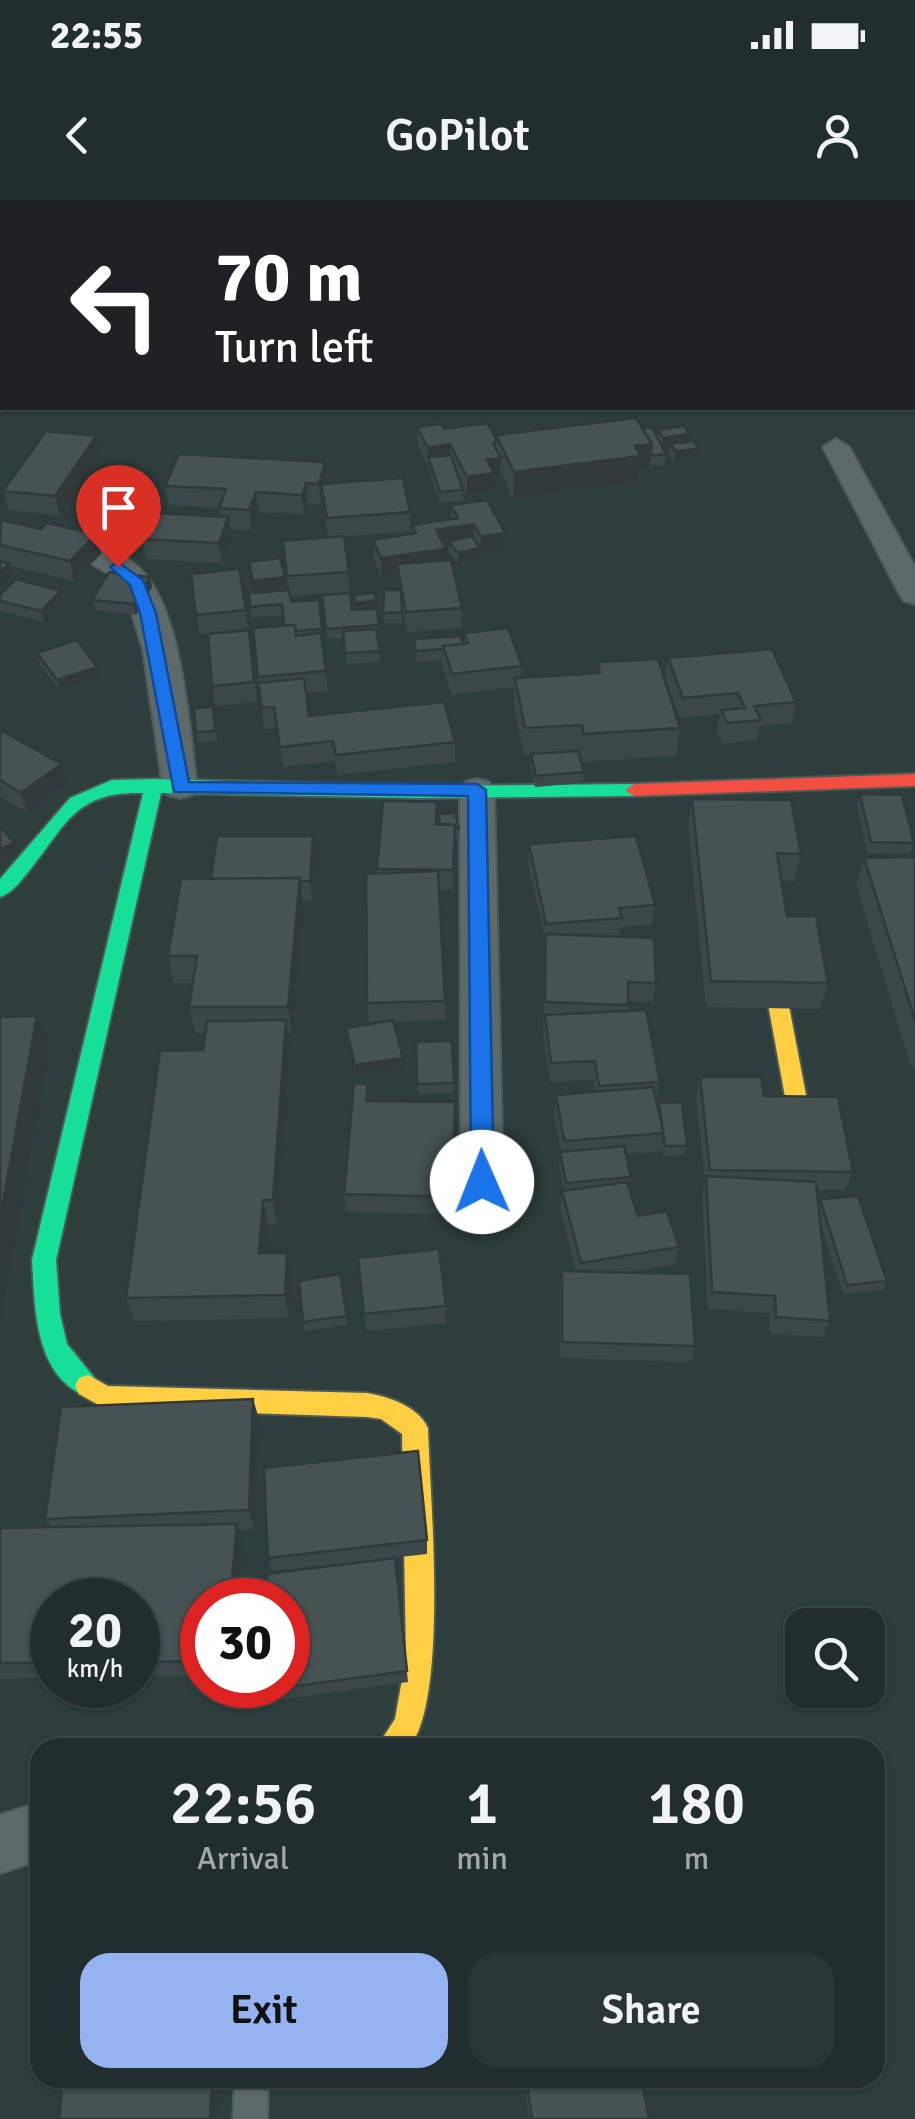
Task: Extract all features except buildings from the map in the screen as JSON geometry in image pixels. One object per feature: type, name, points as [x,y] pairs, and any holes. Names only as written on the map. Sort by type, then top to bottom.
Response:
[{"type":"street","points":[[836,447],[915,595]]},
{"type":"street","points":[[0,537],[53,542],[84,552],[118,567],[137,583],[156,646],[167,786],[44,1260],[50,1332],[66,1371],[104,1397],[367,1406],[386,1408],[403,1416],[414,1428],[419,1485],[420,1657],[408,1726],[398,1738]]},
{"type":"street","points":[[0,890],[38,852],[79,796],[124,784],[740,796],[915,780]]},
{"type":"street","points":[[477,790],[482,1182]]},
{"type":"street","points":[[763,920],[812,1185]]},
{"type":"street","points":[[0,1844],[30,1834]]},
{"type":"lane","points":[[250,2119],[252,2088]]},
{"type":"traffic: fast","points":[[88,1386],[62,1360],[55,1346],[44,1260],[154,785]]},
{"type":"traffic: fast","points":[[0,890],[62,815],[93,792],[112,786],[421,792],[634,790]]},
{"type":"traffic: slow","points":[[766,938],[809,1168]]},
{"type":"traffic: slow","points":[[88,1386],[104,1397],[367,1405],[386,1408],[415,1428],[420,1657],[408,1726],[398,1738]]},
{"type":"traffic: jam","points":[[634,790],[915,780]]},
{"type":"route","points":[[118,567],[137,583],[148,613],[180,788],[477,790],[482,1182]]}]
